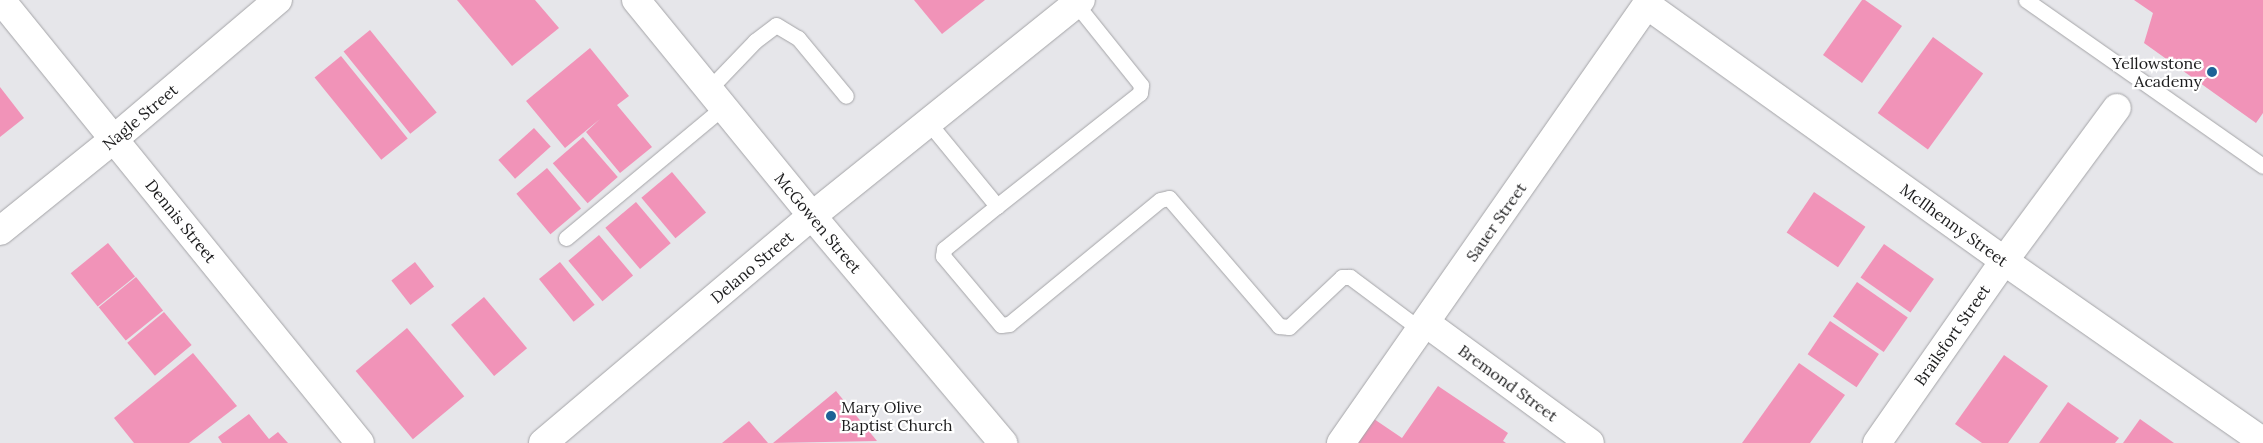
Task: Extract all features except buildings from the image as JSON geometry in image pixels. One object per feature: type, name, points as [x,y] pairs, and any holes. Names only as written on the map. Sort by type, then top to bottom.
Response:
[{"type":"street","name":"Dennis Street","points":[[1,0],[360,443]]},
{"type":"street","name":"Nagle Street","points":[[0,231],[114,139],[278,0]]},
{"type":"street","name":"McGowen Street","points":[[636,0],[812,216],[1003,443]]},
{"type":"street","name":"Delano Street","points":[[543,443],[812,216],[1079,2]]},
{"type":"street","name":"McIlhenny Street","points":[[1649,2],[2004,261],[2263,442]]},
{"type":"street","name":"Sauer Street","points":[[1341,443],[1649,2]]},
{"type":"street","name":"Brailsfort Street","points":[[1877,443],[2004,261],[2117,108]]},
{"type":"street","name":"Bremond Street","points":[[1423,326],[1590,443]]},
{"type":"lane","points":[[2026,0],[2263,166]]},
{"type":"lane","points":[[1079,2],[1142,85],[1140,92],[944,249],[943,256],[1001,325],[1009,324],[1160,200],[1169,198],[1280,326],[1289,327],[1342,277],[1350,277],[1423,326]]},
{"type":"lane","points":[[566,238],[716,98],[755,41],[776,25],[798,38],[846,96]]},
{"type":"lane","points":[[928,122],[997,206]]},
{"type":"place","name":"Yellowstone Academy","points":[[2212,72]]},
{"type":"place","name":"Mary Olive Baptist Church","points":[[831,416]]}]
